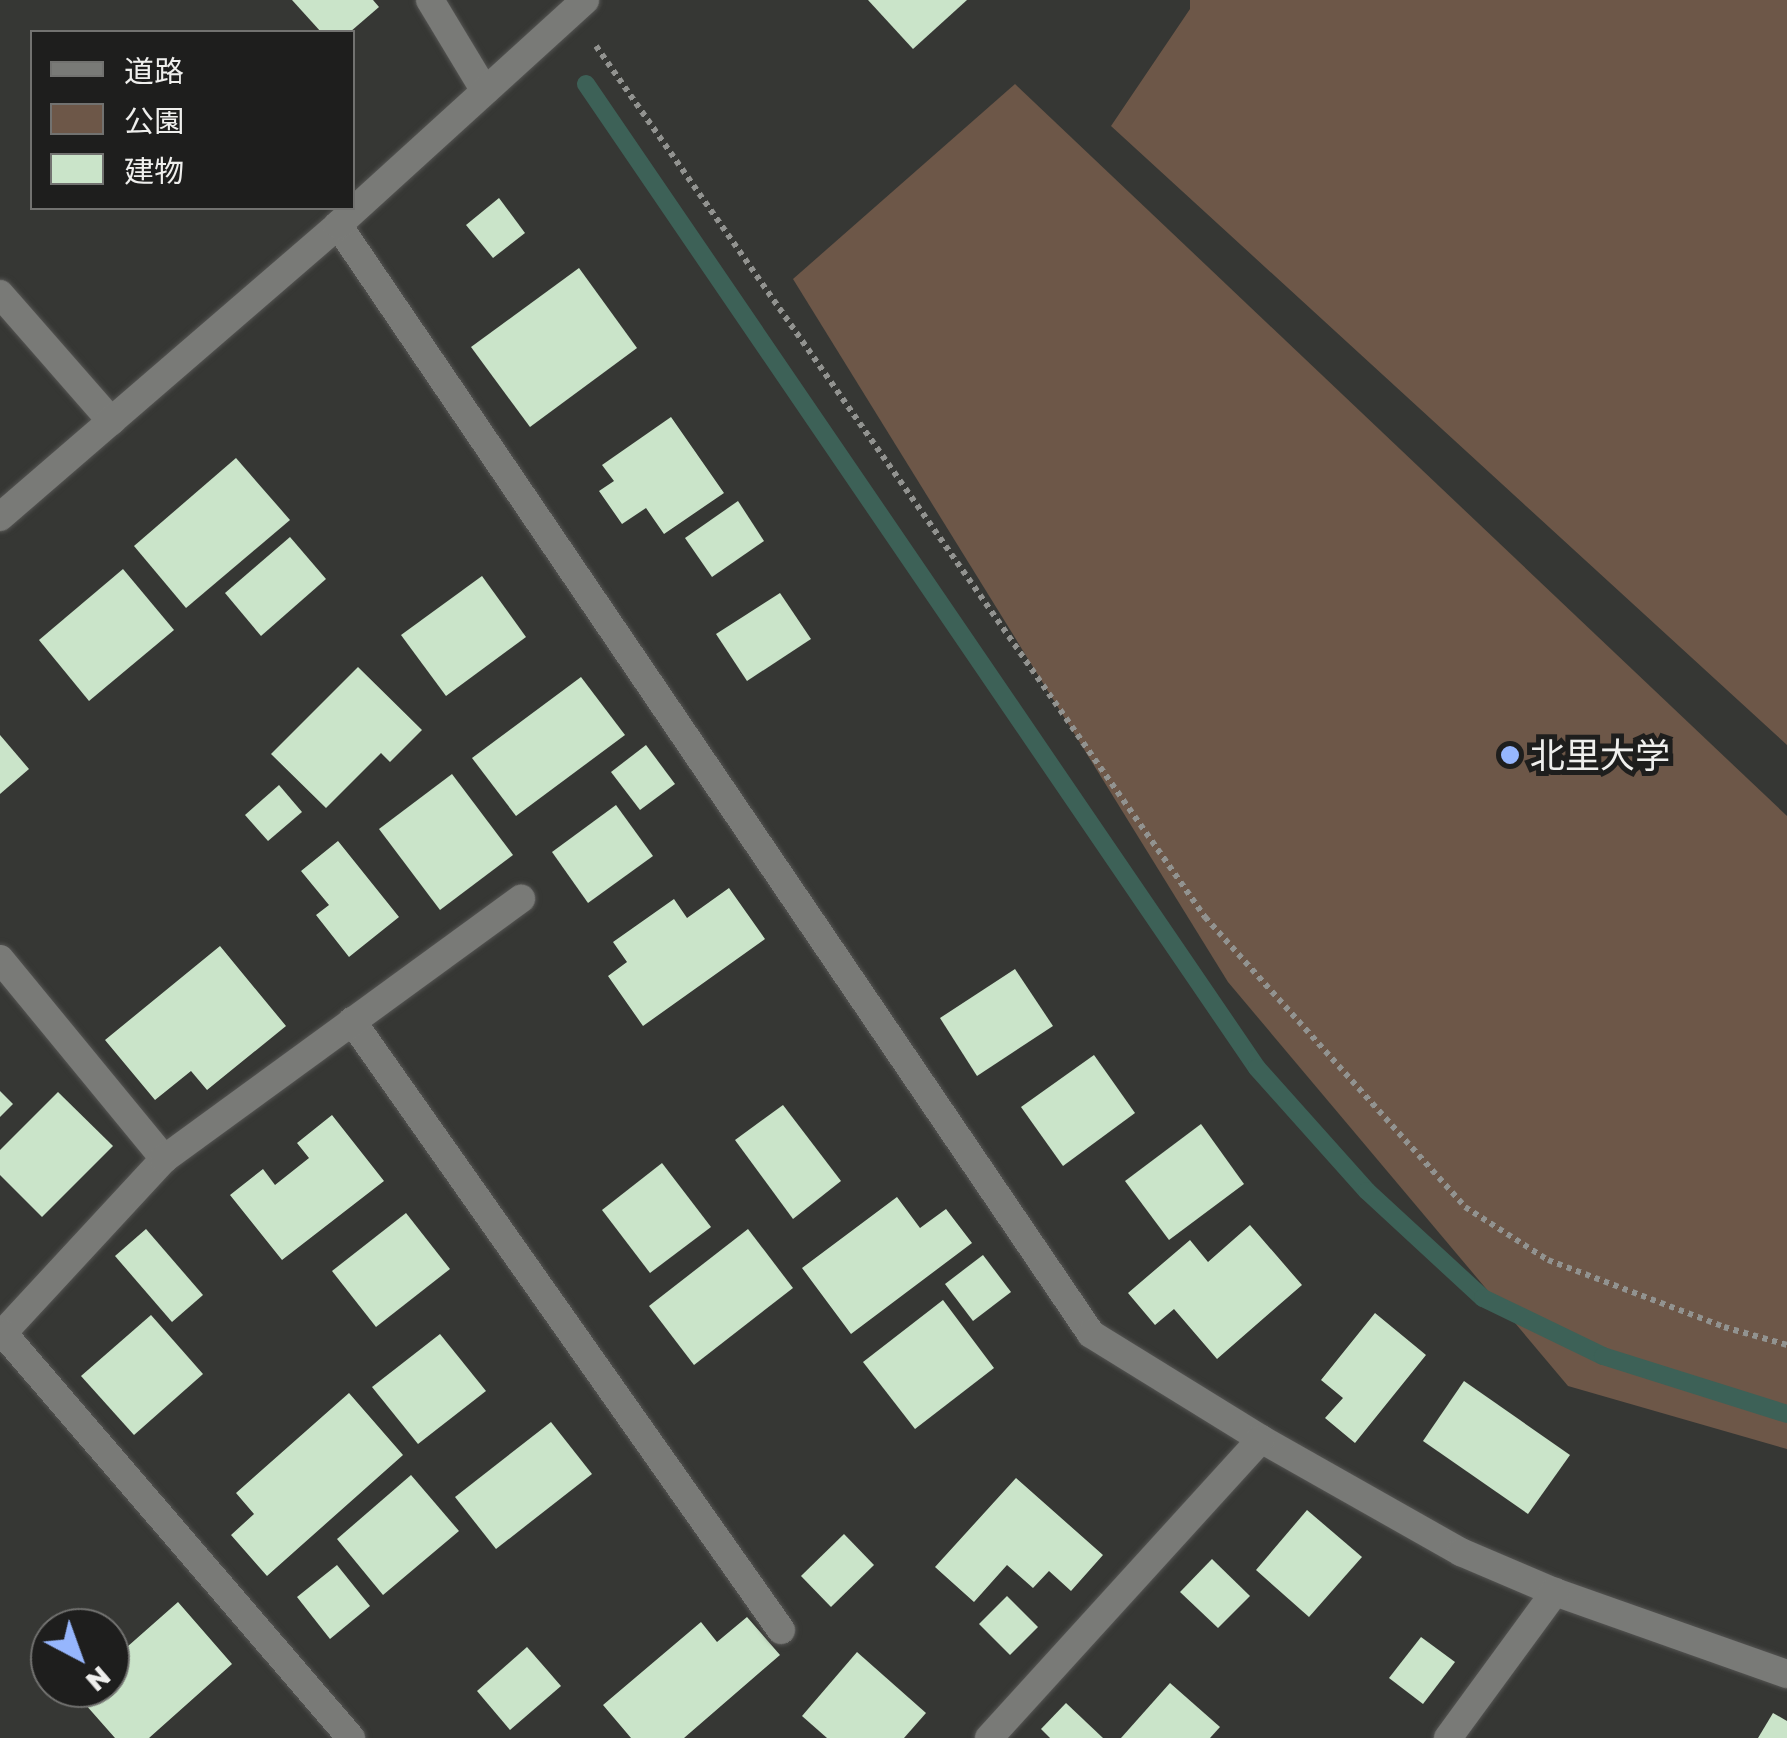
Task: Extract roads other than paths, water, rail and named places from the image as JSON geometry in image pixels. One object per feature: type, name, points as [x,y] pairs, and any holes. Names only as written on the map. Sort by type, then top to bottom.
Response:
[{"type":"street","points":[[430,0],[485,91]]},
{"type":"street","points":[[355,210],[577,8]]},
{"type":"street","points":[[0,517],[354,210]]},
{"type":"street","points":[[338,225],[1090,1334],[1261,1439],[1461,1552],[1554,1592],[1787,1674]]},
{"type":"street","points":[[0,294],[112,421]]},
{"type":"street","points":[[351,1738],[3,1333],[164,1159],[521,899]]},
{"type":"street","points":[[0,959],[164,1159]]},
{"type":"street","points":[[352,1022],[781,1630]]},
{"type":"street","points":[[989,1738],[1261,1439]]},
{"type":"street","points":[[1448,1738],[1554,1592]]},
{"type":"waterway","points":[[586,84],[1257,1068],[1367,1191],[1483,1298],[1603,1356],[1787,1414]]},
{"type":"place","name":"北里大学","points":[[1510,755]]}]
